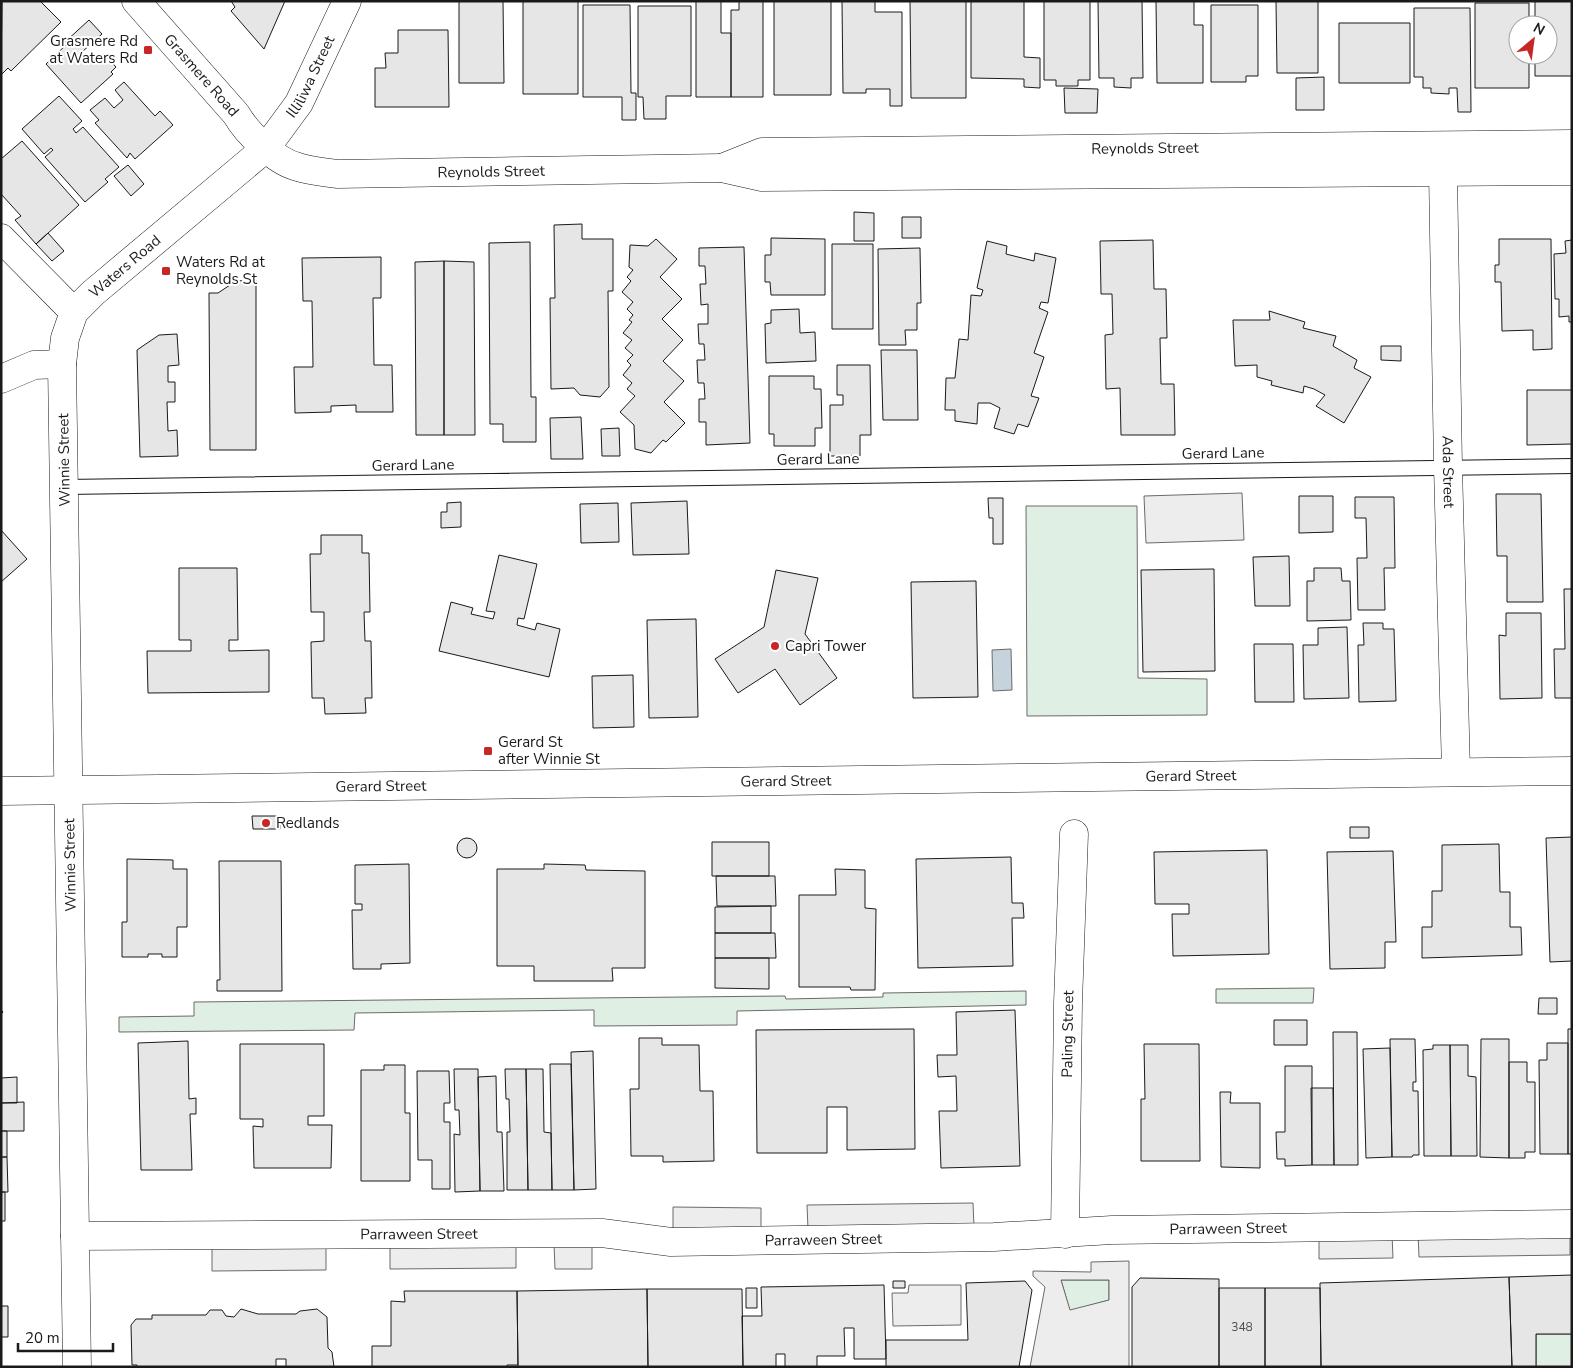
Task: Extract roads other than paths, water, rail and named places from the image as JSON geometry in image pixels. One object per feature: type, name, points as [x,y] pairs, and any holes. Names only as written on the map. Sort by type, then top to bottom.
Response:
[{"type":"street","name":"Grasmere Road","points":[[136,1],[236,114],[242,124],[266,148]]},
{"type":"street","name":"Illiliwa Street","points":[[266,148],[299,103],[347,1]]},
{"type":"street","name":"Reynolds Street","points":[[722,168],[762,152],[1572,144]]},
{"type":"street","name":"Reynolds Street","points":[[266,148],[295,167],[337,174],[722,168],[762,177],[1572,171]]},
{"type":"street","name":"Waters Road","points":[[62,364],[66,338],[74,312],[93,293],[266,148]]},
{"type":"street","name":"Ada Street","points":[[1444,173],[1448,466],[1456,771]]},
{"type":"street","points":[[1,238],[74,312]]},
{"type":"street","points":[[1,379],[34,365],[62,364]]},
{"type":"street","name":"Winnie Street","points":[[62,364],[77,1367]]},
{"type":"street","name":"Gerard Street","points":[[1,791],[1572,770]]},
{"type":"street","name":"Paling Street","points":[[1065,1234],[1068,1013],[1074,834]]},
{"type":"street","name":"Parraween Street","points":[[75,1236],[602,1233],[671,1242],[994,1237],[1112,1230],[1572,1224]]},
{"type":"lane","name":"Gerard Lane","points":[[65,487],[1448,466],[1572,466]]},
{"type":"place","name":"Grasmere Rd at Waters Rd","points":[[148,50]]},
{"type":"place","name":"Waters Rd at Reynolds St","points":[[166,271]]},
{"type":"place","name":"Capri Tower","points":[[775,646]]},
{"type":"place","name":"Gerard St after Winnie St","points":[[488,751]]},
{"type":"place","name":"Redlands","points":[[266,823]]}]
